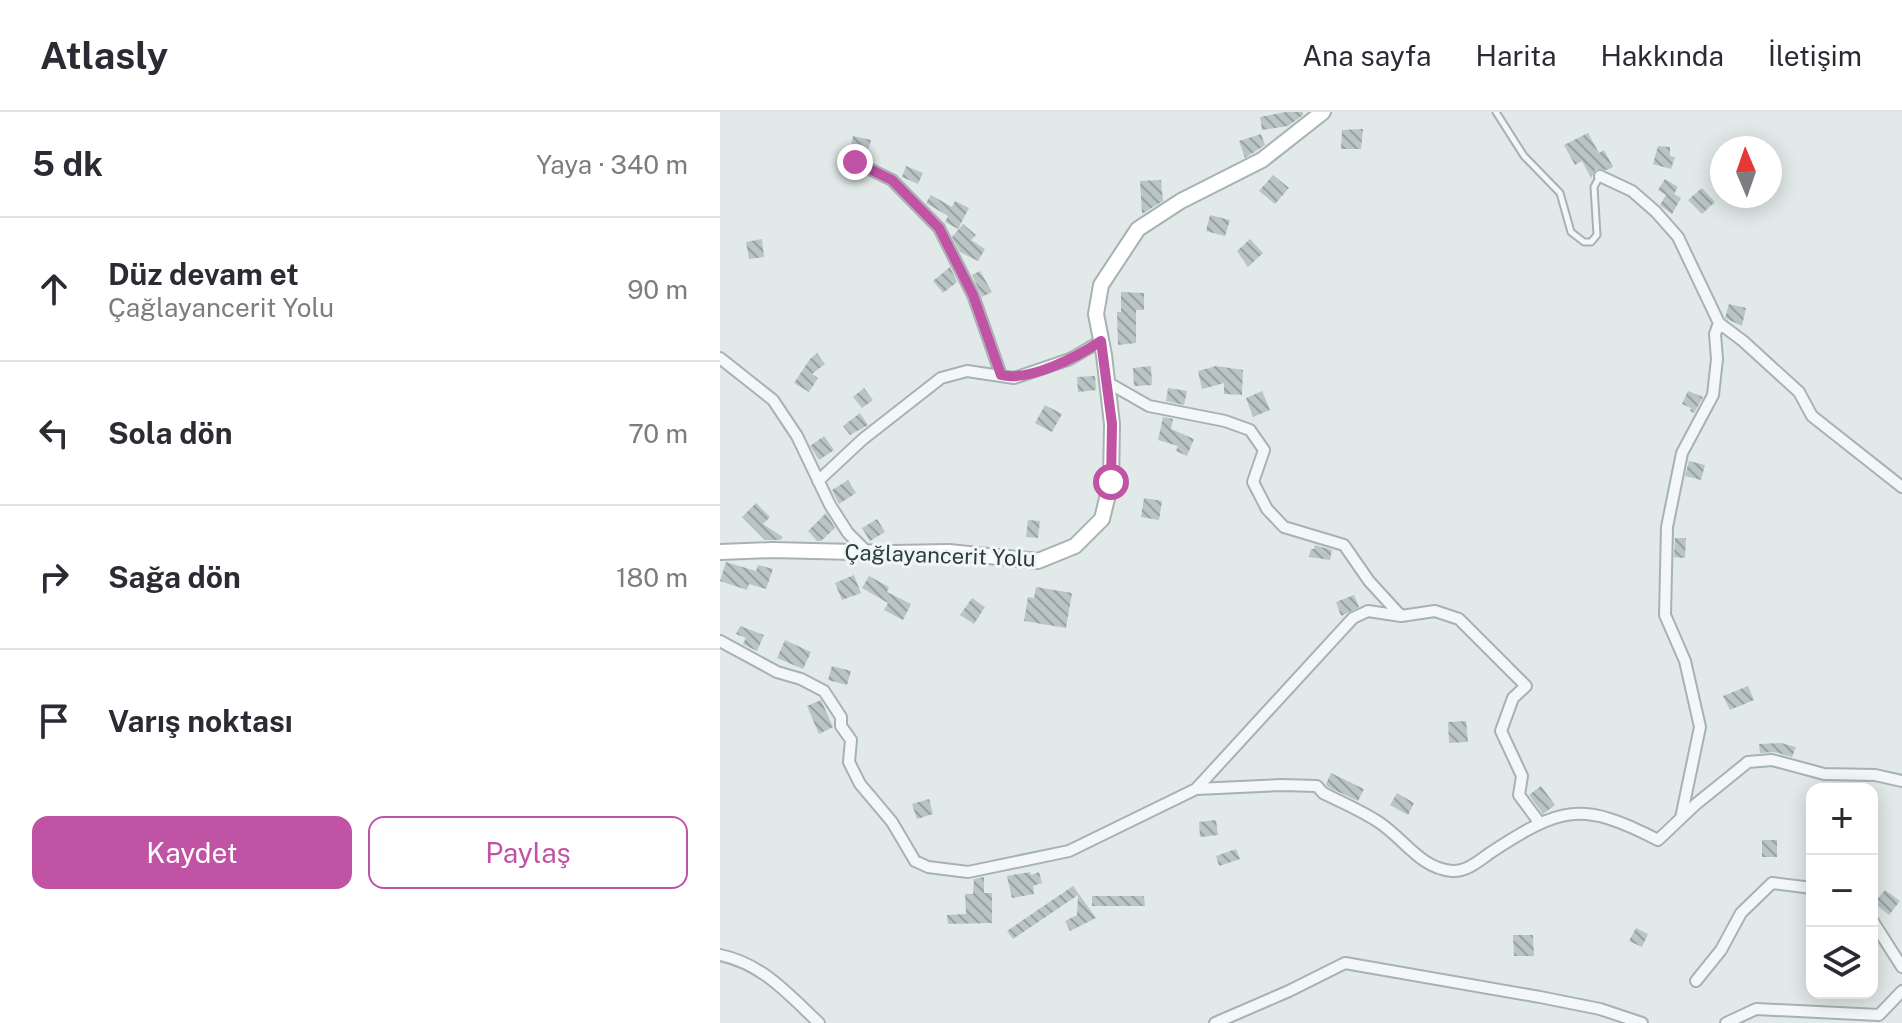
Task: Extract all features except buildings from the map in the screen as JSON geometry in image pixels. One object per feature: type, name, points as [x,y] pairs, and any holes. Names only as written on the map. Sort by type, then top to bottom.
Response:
[{"type":"main road","name":"Çağlayancerit Yolu","points":[[720,552],[949,552],[1038,561],[1075,546],[1102,519],[1111,482],[1112,424],[1096,314],[1101,285],[1138,229],[1181,201],[1262,160],[1323,112]]},
{"type":"street","points":[[855,162],[892,180],[939,228],[973,295],[1001,375]]},
{"type":"street","points":[[1600,176],[1632,191],[1678,237],[1719,323],[1799,392],[1812,416],[1902,487]]},
{"type":"street","points":[[1681,818],[1700,727],[1685,661],[1665,615],[1667,527],[1682,453],[1713,395],[1717,359],[1715,334],[1719,323]]},
{"type":"street","points":[[818,481],[863,439],[941,378],[967,371],[1014,378],[1070,359],[1101,341]]},
{"type":"street","points":[[720,358],[773,400],[797,436],[848,533],[868,553]]},
{"type":"street","points":[[1107,382],[1149,406],[1225,421],[1250,430],[1264,450],[1253,482],[1267,509],[1284,527],[1344,545],[1369,581],[1401,616]]},
{"type":"street","points":[[720,641],[777,672],[801,679],[824,691],[851,740],[849,762],[860,784],[892,822],[915,861],[928,867],[968,872],[1069,851],[1196,789],[1353,618],[1368,611],[1401,616],[1435,611],[1459,619],[1526,686],[1513,698],[1501,731],[1522,776],[1519,795],[1539,822]]},
{"type":"street","points":[[1196,789],[1317,786],[1323,793],[1387,828],[1422,860],[1454,871],[1468,868],[1539,822],[1571,813],[1621,821],[1658,840],[1748,762],[1772,760],[1824,774],[1875,775],[1902,781]]},
{"type":"street","points":[[1696,981],[1721,950],[1741,913],[1772,883],[1806,887]]},
{"type":"street","points":[[1876,927],[1902,967]]},
{"type":"street","points":[[720,955],[742,960],[772,978],[819,1023]]},
{"type":"street","points":[[1215,1023],[1345,963],[1600,1009],[1642,1023]]},
{"type":"street","points":[[1726,1023],[1756,1009],[1879,1015],[1902,991]]},
{"type":"lane","points":[[1496,112],[1524,156],[1560,193],[1571,232],[1584,242],[1591,242],[1597,235],[1594,187],[1600,176]]},
{"type":"route","points":[[855,162],[892,180],[939,228],[973,295],[1001,375],[1014,378],[1070,359],[1101,341],[1112,424],[1111,482]]}]
